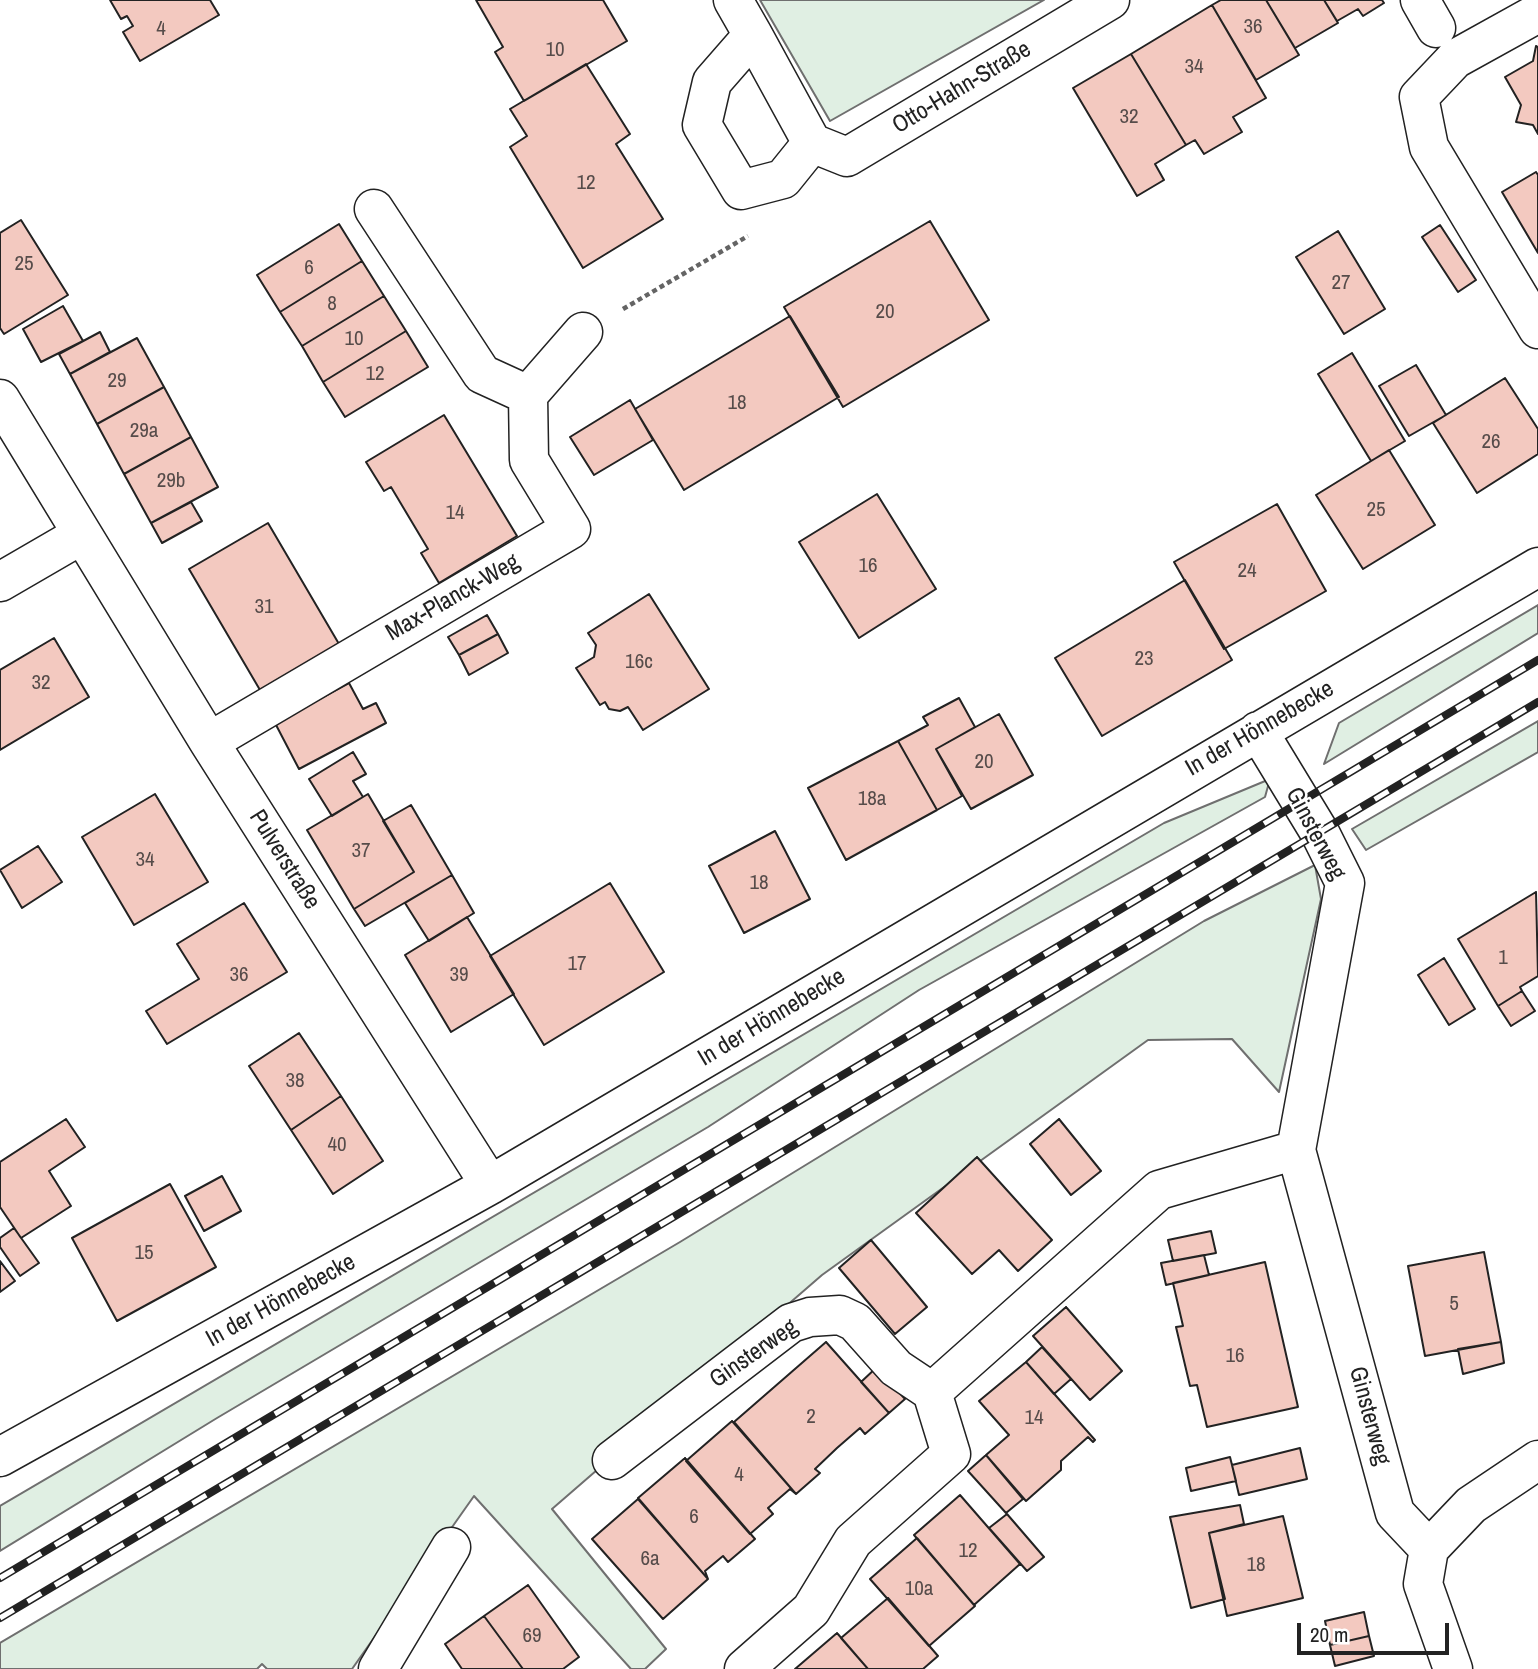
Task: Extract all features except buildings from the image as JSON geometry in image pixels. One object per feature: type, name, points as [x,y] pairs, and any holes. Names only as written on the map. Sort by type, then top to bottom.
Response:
[{"type":"street","points":[[733,0],[753,35],[811,143],[783,179],[741,190],[702,125],[712,82],[753,35]]},
{"type":"street","name":"Otto-Hahn-Straße","points":[[811,143],[847,157],[1110,0]]},
{"type":"street","points":[[1538,13],[1455,59],[1419,97],[1429,147],[1538,329]]},
{"type":"street","points":[[374,209],[482,374],[528,395],[583,332]]},
{"type":"street","name":"Max-Planck-Weg","points":[[209,742],[570,529],[529,460],[528,395]]},
{"type":"street","name":"Pulverstraße","points":[[0,399],[209,742],[490,1185]]},
{"type":"street","points":[[0,582],[81,535]]},
{"type":"street","name":"In der Hönnebecke","points":[[0,1457],[490,1185],[1538,567]]},
{"type":"street","name":"Ginsterweg","points":[[1258,730],[1320,834],[1345,883],[1296,1150],[1395,1513],[1429,1549]]},
{"type":"street","points":[[744,1669],[811,1610],[853,1541],[951,1454],[932,1392],[1159,1190],[1296,1150]]},
{"type":"street","name":"Ginsterweg","points":[[612,1460],[791,1323],[810,1317],[839,1315],[855,1322],[897,1368],[932,1392]]},
{"type":"street","points":[[1453,1669],[1423,1584],[1429,1549],[1471,1505],[1538,1460]]},
{"type":"street","points":[[378,1669],[451,1547]]},
{"type":"path","points":[[583,332],[752,234]]},
{"type":"green space","points":[[760,0],[1044,0],[830,121]]},
{"type":"green space","points":[[1538,605],[1538,633],[1324,764],[1339,723]]},
{"type":"green space","points":[[1538,721],[1538,752],[1366,850],[1352,829]]},
{"type":"green space","points":[[1270,779],[1265,797],[919,990],[708,1127],[217,1418],[0,1551],[0,1506],[1164,823]]},
{"type":"green space","points":[[1315,865],[1321,899],[1279,1092],[1232,1039],[1148,1040],[822,1275],[552,1509],[666,1649],[645,1669],[631,1669],[474,1496],[352,1669],[267,1669],[262,1664],[257,1669],[0,1669],[0,1643],[680,1242],[1204,921]]},
{"type":"railway","points":[[0,1578],[1538,660]]},
{"type":"railway","points":[[0,1618],[1538,702]]}]
